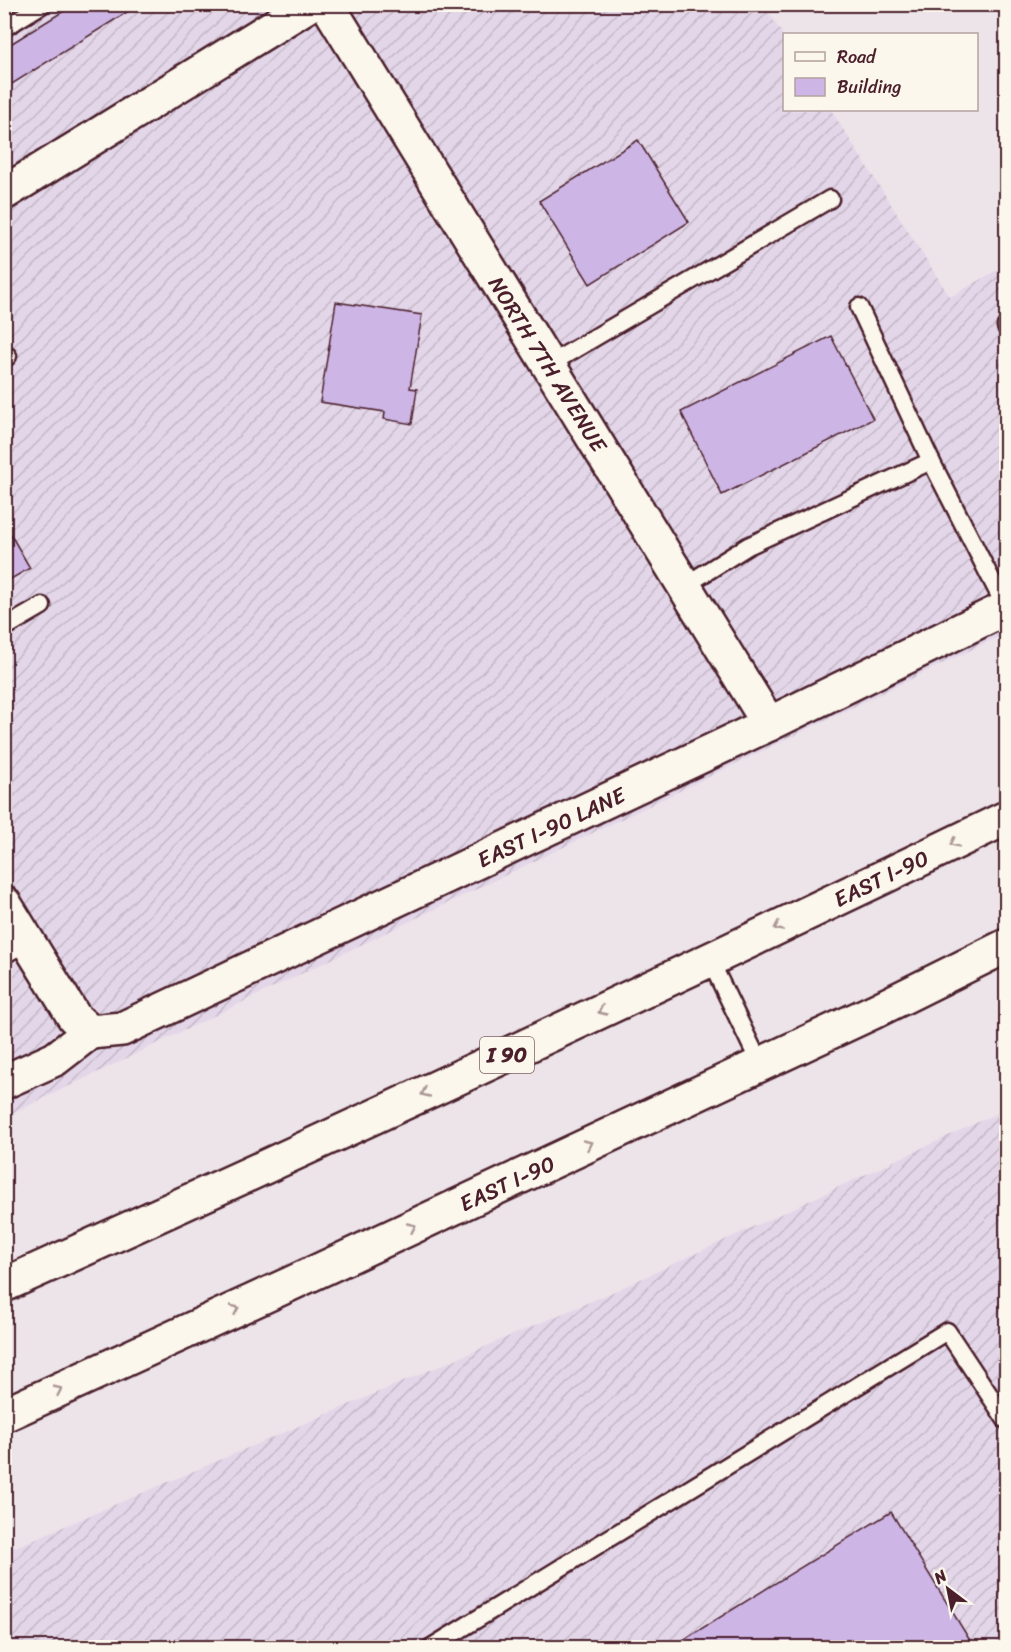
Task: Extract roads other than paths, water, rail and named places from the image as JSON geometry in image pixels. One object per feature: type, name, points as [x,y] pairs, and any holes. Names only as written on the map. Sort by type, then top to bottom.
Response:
[{"type":"main road","points":[[4,193],[310,4]]},
{"type":"main road","name":"NORTH 7TH AVENUE","points":[[327,4],[769,724]]},
{"type":"main road","name":"EAST I-90 LANE","points":[[90,1032],[122,1029],[769,724],[1006,608]]},
{"type":"main road","name":"EAST I-90","points":[[4,1285],[267,1167],[710,960],[1006,818]]},
{"type":"main road","points":[[4,903],[16,948],[74,1017],[90,1032],[55,1059],[4,1082]]},
{"type":"main road","name":"EAST I-90","points":[[4,1415],[288,1285],[1006,946]]},
{"type":"lane","points":[[4,28],[43,4]]},
{"type":"lane","points":[[548,365],[830,199]]},
{"type":"lane","points":[[859,307],[931,462],[1006,608]]},
{"type":"lane","points":[[684,586],[748,546],[931,462]]},
{"type":"lane","points":[[4,628],[42,606]]},
{"type":"lane","points":[[710,960],[760,1064]]},
{"type":"lane","points":[[430,1647],[947,1331],[1006,1420]]}]
